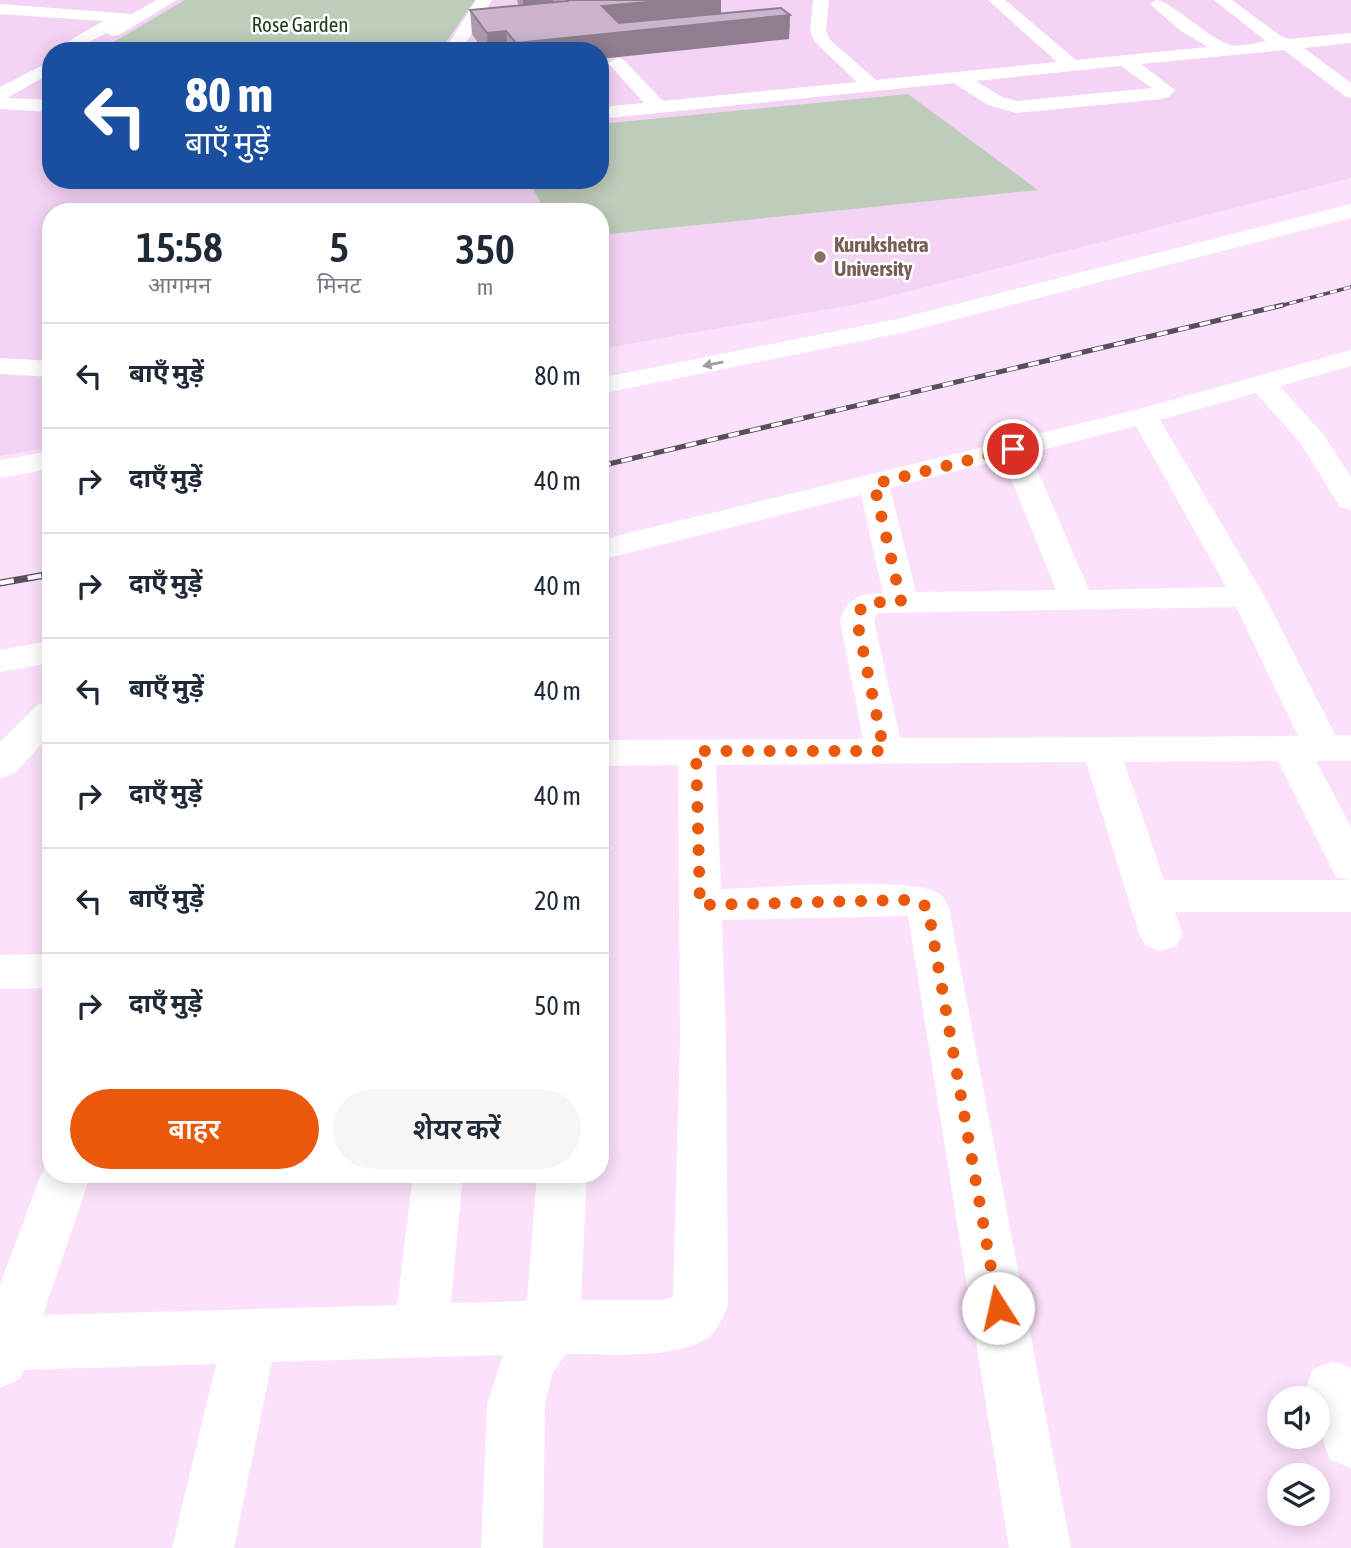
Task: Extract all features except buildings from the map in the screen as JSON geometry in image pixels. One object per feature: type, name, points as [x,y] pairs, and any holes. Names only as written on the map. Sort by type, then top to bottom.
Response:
[{"type":"street","points":[[73,14],[90,0]]},
{"type":"street","points":[[92,42],[154,0]]},
{"type":"street","points":[[79,42],[169,0]]},
{"type":"street","points":[[458,42],[484,0]]},
{"type":"street","points":[[821,0],[818,31],[823,42],[873,87]]},
{"type":"street","points":[[996,0],[1073,67]]},
{"type":"street","points":[[1222,0],[1351,92]]},
{"type":"street","points":[[1159,4],[1187,28],[1227,51]]},
{"type":"street","points":[[0,9],[129,18]]},
{"type":"street","points":[[609,112],[1351,38]]},
{"type":"street","points":[[1280,43],[1351,106]]},
{"type":"street","points":[[0,83],[42,61]]},
{"type":"street","points":[[959,78],[995,101],[1016,107],[1149,95],[1166,90],[1125,61]]},
{"type":"street","points":[[617,63],[659,108]]},
{"type":"street","points":[[0,94],[42,71]]},
{"type":"street","points":[[0,103],[42,105]]},
{"type":"street","points":[[609,363],[829,324],[1351,197]]},
{"type":"street","points":[[609,384],[902,325],[1351,211]]},
{"type":"street","points":[[609,548],[1144,416],[1351,358]]},
{"type":"street","points":[[0,366],[42,368]]},
{"type":"street","points":[[1262,383],[1295,418],[1317,447],[1351,501]]},
{"type":"street","points":[[1144,416],[1248,597],[1322,749],[1351,866]]},
{"type":"street","points":[[1317,447],[1351,447]]},
{"type":"street","points":[[1013,449],[1076,599]]},
{"type":"street","points":[[0,468],[42,461]]},
{"type":"street","points":[[0,485],[42,478]]},
{"type":"street","points":[[874,484],[901,601]]},
{"type":"street","points":[[884,751],[857,621],[860,610],[869,603],[1248,597]]},
{"type":"street","points":[[0,661],[42,654]]},
{"type":"street","points":[[0,765],[42,721]]},
{"type":"street","points":[[609,753],[1322,749]]},
{"type":"street","points":[[63,1183],[3,1352],[250,1335],[552,1327],[663,1327],[690,1318],[701,1304],[703,1041],[696,751]]},
{"type":"street","points":[[1101,751],[1155,915],[1351,896]]},
{"type":"street","points":[[700,905],[904,900],[920,902],[928,908],[1040,1548]]},
{"type":"street","points":[[0,972],[42,971]]},
{"type":"street","points":[[421,1332],[437,1183]]},
{"type":"street","points":[[512,1548],[516,1405],[521,1380],[529,1360],[552,1327],[561,1183]]},
{"type":"street","points":[[203,1548],[250,1335]]},
{"type":"shaded area","name":"Kurukshetra University","points":[[0,0],[1351,0],[1351,178],[863,303],[609,347],[609,203],[42,203],[42,449],[0,456]]},
{"type":"green space","name":"Rose Garden","points":[[185,0],[475,0],[446,42],[113,42]]},
{"type":"green space","points":[[908,94],[1038,190],[609,234],[609,203],[540,203],[534,189],[609,189],[609,123]]},
{"type":"railway","points":[[1276,307],[1351,287]]},
{"type":"railway","points":[[609,464],[1283,305]]},
{"type":"railway","points":[[0,583],[42,576]]},
{"type":"place","name":"Kurukshetra University","points":[[820,257]]},
{"type":"route","points":[[998,1308],[928,908],[920,902],[904,900],[700,905],[696,751],[884,751],[857,621],[860,610],[869,603],[901,601],[874,484],[1013,449]]}]
